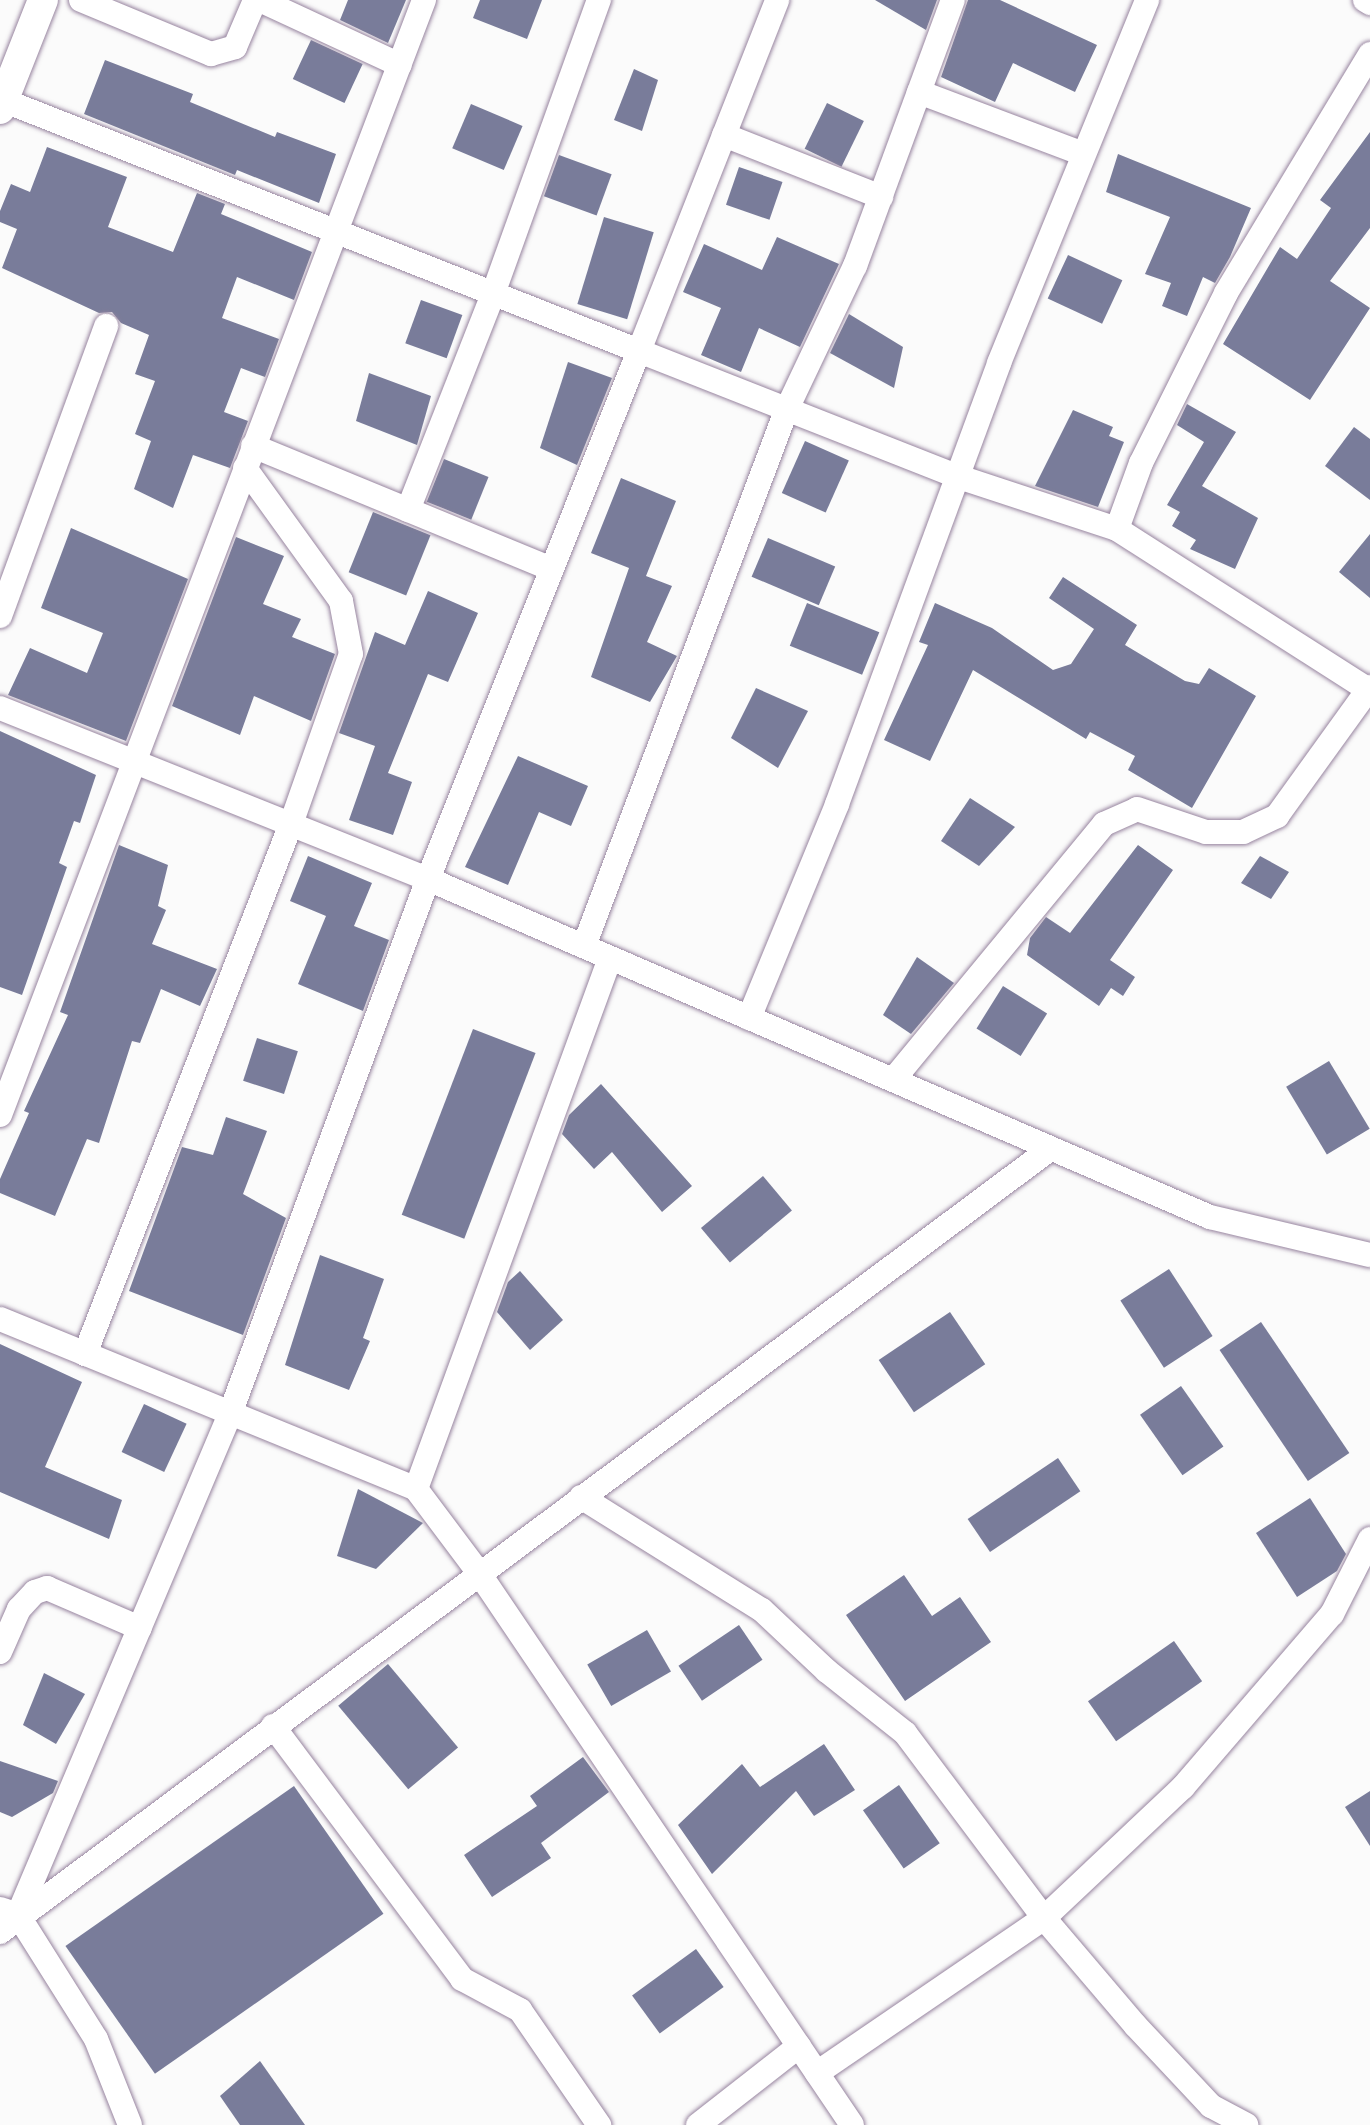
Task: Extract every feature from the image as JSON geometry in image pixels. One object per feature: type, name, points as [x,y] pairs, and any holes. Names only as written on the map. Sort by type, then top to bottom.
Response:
[{"type":"street","points":[[43,0],[1,103],[956,476],[1117,529],[1369,689],[1277,816],[1243,832],[1206,832],[1137,809],[1104,824],[893,1080]]},
{"type":"street","points":[[81,0],[211,54],[235,47],[257,0],[400,65]]},
{"type":"street","points":[[0,1115],[424,0]]},
{"type":"street","points":[[408,510],[493,294],[599,0]]},
{"type":"street","points":[[6,1919],[140,1628],[230,1414],[428,879],[777,0]]},
{"type":"street","points":[[584,946],[786,411],[855,266],[953,0]]},
{"type":"street","points":[[749,1018],[837,804],[956,476],[1147,0]]},
{"type":"street","points":[[1365,0],[1370,3]]},
{"type":"street","points":[[1117,529],[1141,463],[1226,293],[1370,54]]},
{"type":"street","points":[[919,92],[1083,154]]},
{"type":"street","points":[[724,135],[881,197]]},
{"type":"street","points":[[0,616],[106,326]]},
{"type":"street","points":[[249,457],[408,510],[552,569]]},
{"type":"street","points":[[85,1354],[291,824],[351,654],[341,601],[249,457]]},
{"type":"street","points":[[0,708],[428,879],[1210,1217],[1370,1255]]},
{"type":"street","points":[[416,1489],[610,958]]},
{"type":"street","points":[[6,1919],[273,1726],[1050,1149]]},
{"type":"street","points":[[0,1319],[416,1489],[479,1573],[852,2125]]},
{"type":"street","points":[[581,1497],[762,1610],[827,1671],[905,1733],[1044,1918],[1211,2106],[1246,2125]]},
{"type":"street","points":[[817,2073],[1044,1918],[1183,1787],[1332,1614],[1370,1539]]},
{"type":"street","points":[[0,1652],[19,1609],[35,1592],[47,1588],[140,1628]]},
{"type":"street","points":[[273,1726],[462,1979],[520,2010],[599,2125]]},
{"type":"street","points":[[6,1919],[96,2039],[130,2125]]},
{"type":"street","points":[[698,2125],[799,2046]]},
{"type":"building","points":[[348,0],[406,0],[388,43],[340,20]]},
{"type":"building","points":[[480,0],[542,0],[527,39],[473,18]]},
{"type":"building","points":[[875,0],[937,0],[926,30]]},
{"type":"building","points":[[968,0],[1000,0],[1097,45],[1075,92],[1013,63],[995,102],[941,77]]},
{"type":"building","points":[[311,40],[363,64],[344,103],[293,79]]},
{"type":"building","points":[[105,60],[193,94],[190,102],[275,137],[277,132],[336,154],[319,203],[237,170],[235,175],[84,114]]},
{"type":"building","points":[[634,69],[658,80],[642,131],[614,120]]},
{"type":"building","points":[[827,103],[864,121],[841,167],[805,149]]},
{"type":"building","points":[[471,104],[523,126],[504,170],[452,148]]},
{"type":"building","points":[[1370,132],[1370,228],[1330,281],[1370,308],[1310,400],[1223,344],[1280,247],[1297,259],[1331,208],[1320,200]]},
{"type":"building","points":[[47,147],[127,177],[108,227],[173,252],[197,193],[225,204],[221,214],[312,252],[294,300],[237,277],[222,318],[279,339],[265,377],[241,368],[224,412],[248,421],[230,468],[193,455],[173,508],[134,489],[151,441],[135,434],[155,381],[135,374],[149,335],[121,323],[112,312],[99,313],[2,268],[17,229],[0,222],[0,211],[11,184],[30,192]]},
{"type":"building","points":[[1118,154],[1251,208],[1215,283],[1203,277],[1187,316],[1162,306],[1171,283],[1145,274],[1170,217],[1106,192]]},
{"type":"building","points":[[559,155],[612,174],[597,215],[544,196]]},
{"type":"building","points":[[739,167],[782,182],[769,220],[726,205]]},
{"type":"building","points":[[604,217],[654,232],[627,319],[577,304]]},
{"type":"building","points":[[777,237],[839,264],[800,347],[759,328],[741,372],[701,355],[721,308],[683,292],[704,244],[762,270]]},
{"type":"building","points":[[1068,255],[1122,280],[1102,324],[1048,299]]},
{"type":"building","points":[[421,300],[462,315],[447,358],[405,343]]},
{"type":"building","points":[[849,314],[903,347],[894,388],[830,353]]},
{"type":"building","points":[[568,362],[612,378],[577,465],[540,448]]},
{"type":"building","points":[[369,373],[431,396],[417,445],[356,421]]},
{"type":"building","points":[[1187,404],[1236,432],[1202,486],[1258,518],[1235,569],[1190,549],[1196,540],[1172,526],[1180,512],[1167,505],[1204,442],[1177,425]]},
{"type":"building","points":[[1073,410],[1113,427],[1109,436],[1124,442],[1098,507],[1035,486]]},
{"type":"building","points":[[1354,427],[1370,439],[1370,500],[1325,466]]},
{"type":"building","points":[[805,441],[849,461],[826,513],[782,493]]},
{"type":"building","points":[[444,459],[489,477],[471,520],[427,502]]},
{"type":"building","points":[[621,478],[676,501],[646,576],[672,586],[647,642],[677,656],[650,702],[591,677],[629,568],[591,553]]},
{"type":"building","points":[[373,512],[430,535],[406,595],[349,572]]},
{"type":"building","points":[[71,528],[188,579],[126,741],[8,695],[30,648],[87,673],[103,633],[41,608]]},
{"type":"building","points":[[1370,534],[1370,598],[1339,572]]},
{"type":"building","points":[[236,537],[284,556],[263,604],[301,619],[292,637],[335,654],[311,721],[254,696],[240,735],[172,706]]},
{"type":"building","points":[[768,538],[835,567],[819,605],[752,577]]},
{"type":"building","points":[[1063,577],[1137,625],[1125,645],[1185,681],[1199,684],[1209,668],[1256,696],[1192,808],[1128,770],[1135,756],[1090,732],[1086,739],[973,670],[930,761],[884,740],[928,645],[919,642],[935,603],[992,628],[1053,670],[1071,664],[1094,629],[1049,598]]},
{"type":"building","points":[[428,591],[478,613],[448,682],[428,674],[388,773],[412,782],[393,835],[349,820],[375,746],[339,733],[375,632],[405,645]]},
{"type":"building","points":[[807,603],[879,632],[862,675],[790,646]]},
{"type":"building","points":[[756,688],[808,711],[778,768],[731,738]]},
{"type":"building","points":[[0,731],[96,775],[80,823],[74,821],[59,863],[67,867],[22,995],[0,987]]},
{"type":"building","points":[[518,756],[588,786],[571,826],[539,812],[508,885],[465,867]]},
{"type":"building","points":[[970,798],[1015,827],[979,866],[941,841]]},
{"type":"building","points":[[119,845],[168,865],[158,906],[166,910],[152,944],[217,969],[200,1006],[161,989],[140,1043],[132,1041],[99,1143],[87,1139],[55,1216],[0,1193],[0,1179],[29,1113],[24,1111],[68,1015],[60,1012]]},
{"type":"building","points":[[1138,845],[1173,870],[1110,960],[1135,977],[1123,996],[1111,988],[1099,1006],[1027,955],[1030,938],[1046,917],[1070,933]]},
{"type":"building","points":[[308,856],[372,883],[354,926],[389,940],[363,1011],[298,984],[326,916],[290,901]]},
{"type":"building","points":[[1260,856],[1289,872],[1271,899],[1241,883]]},
{"type":"building","points":[[917,957],[954,983],[911,1034],[883,1015]]},
{"type":"building","points":[[1003,986],[1047,1014],[1021,1056],[977,1028]]},
{"type":"building","points":[[473,1029],[536,1053],[464,1239],[402,1215]]},
{"type":"building","points":[[257,1038],[298,1051],[284,1094],[243,1081]]},
{"type":"building","points":[[1329,1061],[1370,1129],[1327,1154],[1286,1087]]},
{"type":"building","points":[[601,1084],[692,1186],[662,1212],[612,1152],[594,1169],[562,1134],[569,1115]]},
{"type":"building","points":[[226,1117],[267,1131],[243,1194],[286,1218],[243,1335],[129,1291],[182,1147],[213,1155]]},
{"type":"building","points":[[763,1176],[792,1210],[730,1263],[701,1228]]},
{"type":"building","points":[[320,1255],[384,1279],[363,1338],[370,1341],[349,1390],[285,1365]]},
{"type":"building","points":[[1169,1269],[1213,1336],[1164,1368],[1120,1301]]},
{"type":"building","points":[[520,1271],[563,1320],[530,1350],[497,1312],[508,1282]]},
{"type":"building","points":[[950,1312],[985,1364],[914,1412],[879,1360]]},
{"type":"building","points":[[1261,1322],[1349,1453],[1308,1481],[1220,1350]]},
{"type":"building","points":[[0,1344],[82,1382],[45,1467],[122,1500],[109,1539],[0,1492]]},
{"type":"building","points":[[1181,1386],[1223,1447],[1182,1475],[1140,1415]]},
{"type":"building","points":[[144,1404],[187,1424],[164,1472],[122,1452]]},
{"type":"building","points":[[1058,1458],[1080,1491],[990,1552],[968,1519]]},
{"type":"building","points":[[358,1489],[423,1523],[376,1569],[337,1556]]},
{"type":"building","points":[[1310,1498],[1346,1554],[1337,1571],[1297,1597],[1256,1533]]},
{"type":"building","points":[[904,1575],[932,1616],[960,1597],[991,1642],[905,1701],[846,1615]]},
{"type":"building","points":[[739,1625],[762,1660],[702,1701],[678,1666]]},
{"type":"building","points":[[647,1630],[671,1672],[611,1706],[587,1664]]},
{"type":"building","points":[[1174,1641],[1202,1681],[1116,1741],[1088,1701]]},
{"type":"building","points":[[388,1664],[458,1747],[408,1789],[338,1706]]},
{"type":"building","points":[[44,1673],[85,1694],[56,1744],[23,1725]]},
{"type":"building","points":[[824,1744],[855,1790],[814,1816],[796,1791],[712,1874],[678,1825],[742,1764],[760,1787]]},
{"type":"building","points":[[583,1757],[609,1792],[541,1843],[551,1858],[492,1897],[464,1855],[537,1806],[530,1796]]},
{"type":"building","points":[[0,1761],[58,1781],[53,1793],[12,1817],[0,1812]]},
{"type":"building","points":[[899,1785],[940,1843],[904,1868],[863,1810]]},
{"type":"building","points":[[294,1786],[383,1914],[155,2074],[65,1946]]},
{"type":"building","points":[[1370,1791],[1370,1846],[1345,1807]]},
{"type":"building","points":[[696,1949],[724,1987],[660,2033],[632,1995]]},
{"type":"building","points":[[260,2061],[305,2125],[240,2125],[220,2096]]}]
